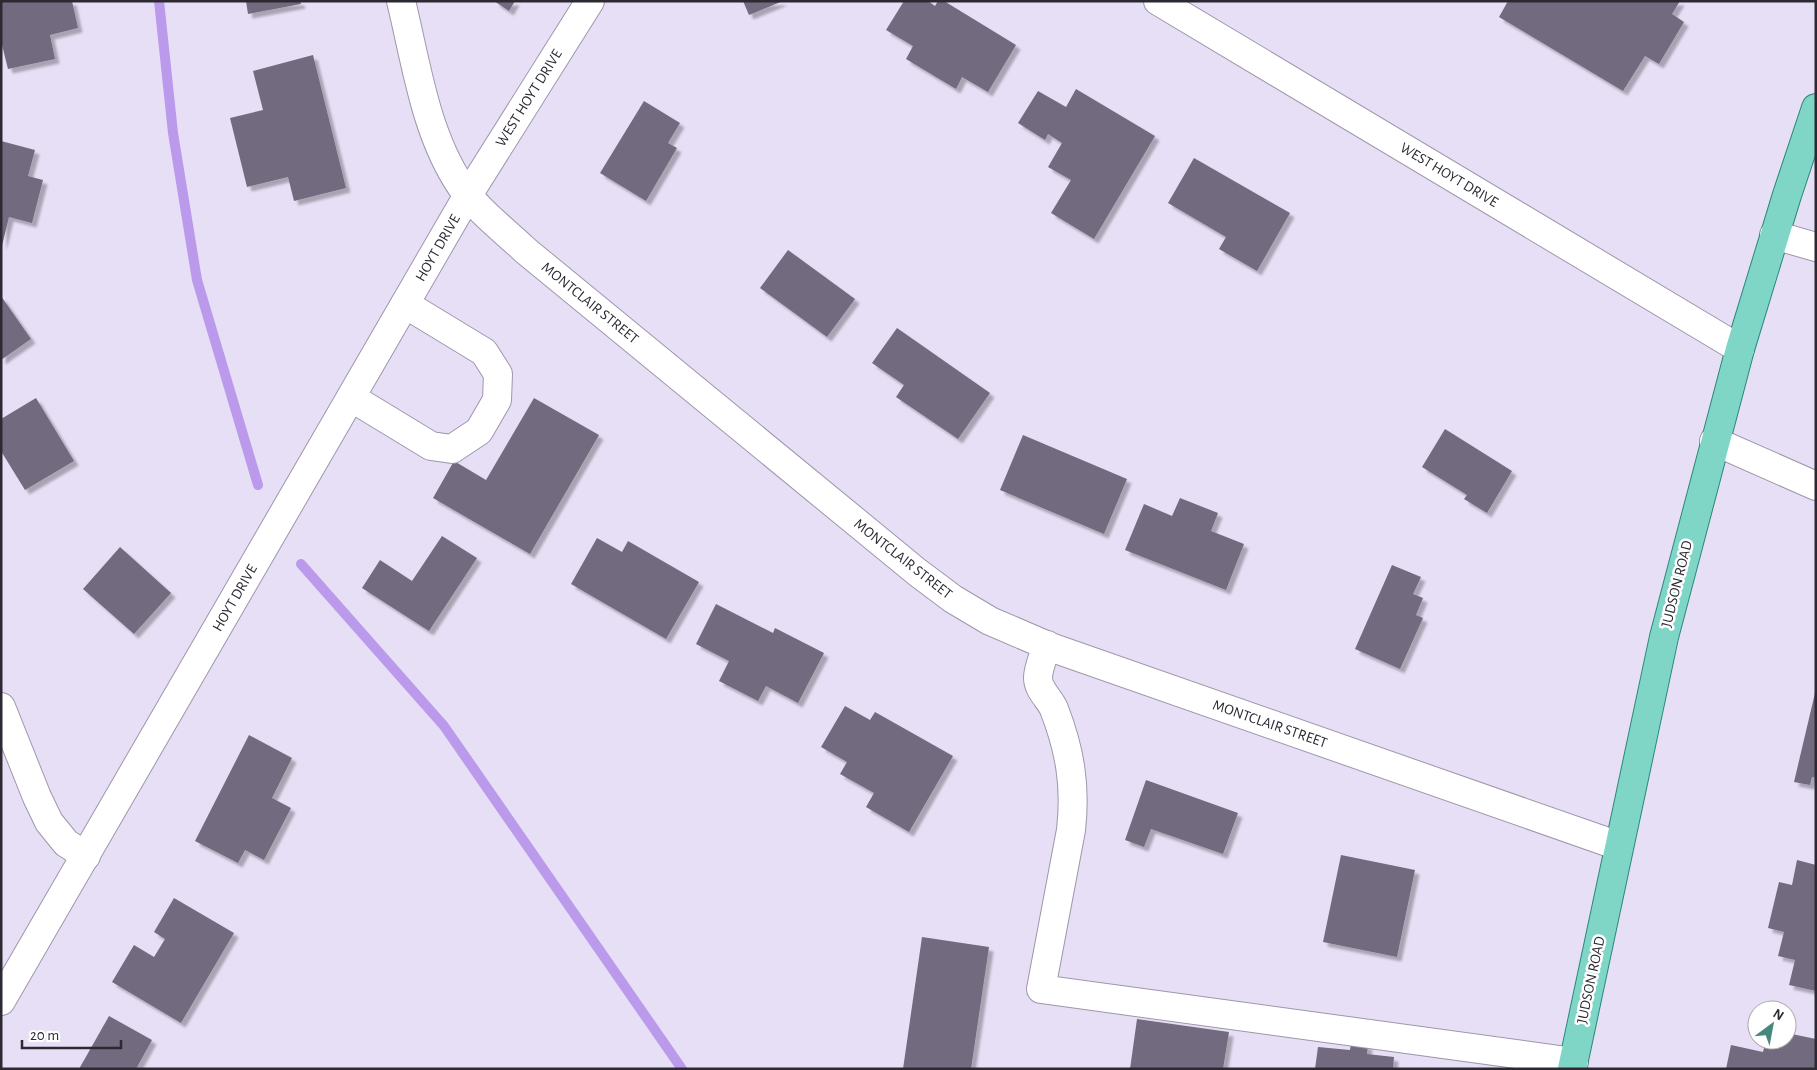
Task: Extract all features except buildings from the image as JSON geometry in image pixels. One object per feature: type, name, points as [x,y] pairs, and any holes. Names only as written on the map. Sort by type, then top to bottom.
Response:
[{"type":"main road","name":"JUDSON ROAD","points":[[1573,1065],[1664,637],[1740,348],[1774,235],[1816,108]]},
{"type":"street","name":"MONTCLAIR STREET","points":[[401,1],[429,115],[444,157],[468,195],[526,251],[953,599],[990,621],[1047,645],[1619,846]]},
{"type":"street","name":"WEST HOYT DRIVE","points":[[468,195],[590,1]]},
{"type":"street","name":"WEST HOYT DRIVE","points":[[1158,1],[1740,348]]},
{"type":"street","name":"HOYT DRIVE","points":[[1,1001],[468,195]]},
{"type":"street","points":[[1774,235],[1816,247]]},
{"type":"street","points":[[352,398],[431,446],[452,449],[479,431],[497,400],[498,374],[484,352],[405,304]]},
{"type":"street","points":[[1714,441],[1816,486]]},
{"type":"street","points":[[1047,645],[1037,678],[1053,705],[1062,727],[1071,766],[1074,808],[1041,989],[1468,1058],[1573,1065]]},
{"type":"street","points":[[1,707],[49,822],[66,843],[86,856]]},
{"type":"waterway","points":[[159,1],[173,133],[197,280],[258,485]]},
{"type":"waterway","points":[[301,564],[444,726],[682,1069]]}]
